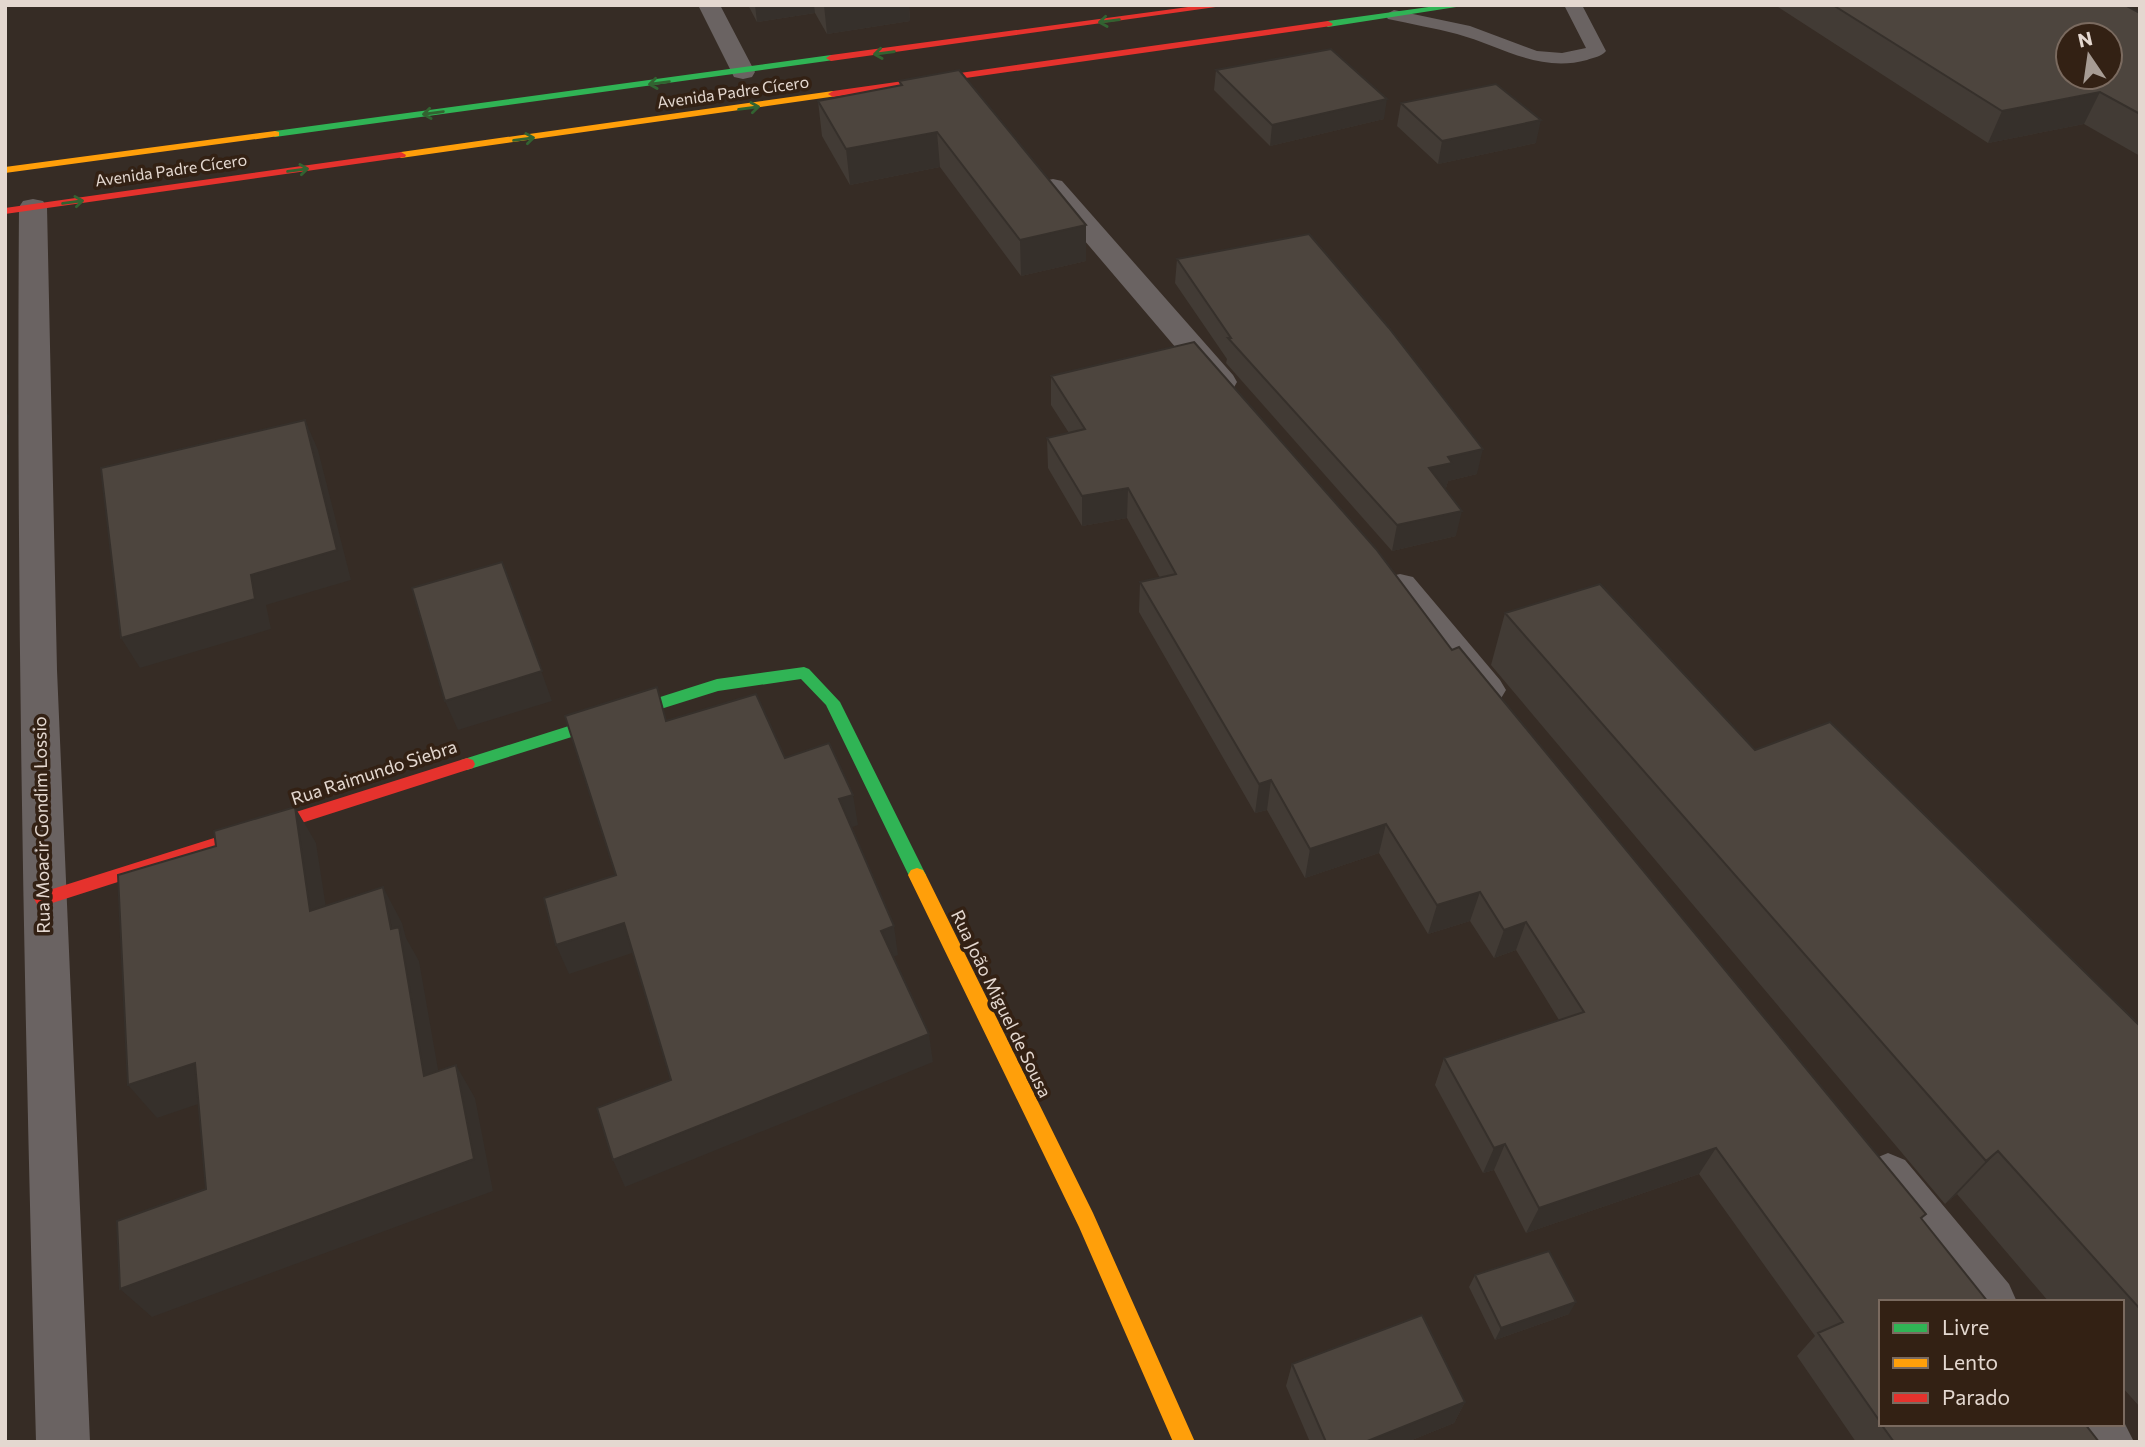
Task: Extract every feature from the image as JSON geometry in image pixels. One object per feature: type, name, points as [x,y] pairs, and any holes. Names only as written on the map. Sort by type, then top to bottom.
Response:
[{"type":"main road","name":"Avenida Padre Cícero","points":[[5,170],[1226,5]]},
{"type":"main road","name":"Avenida Padre Cícero","points":[[19,209],[958,79],[1465,5]]},
{"type":"main road","name":"Rua João Miguel de Sousa","points":[[717,685],[804,673],[832,702],[1086,1220],[1184,1442]]},
{"type":"main road","name":"Rua Raimundo Siebra","points":[[43,899],[717,685]]},
{"type":"street","points":[[709,5],[743,72]]},
{"type":"street","points":[[958,79],[985,110]]},
{"type":"street","points":[[1031,162],[1248,412]]},
{"type":"street","name":"Rua Moacir Gondim Lossio","points":[[19,209],[33,416],[43,899],[63,1442]]},
{"type":"street","points":[[1375,557],[1508,715]]},
{"type":"street","points":[[1868,1153],[1990,1300]]},
{"type":"street","points":[[2094,1426],[2107,1442]]},
{"type":"lane","points":[[1394,15],[1472,33],[1540,59],[1555,61],[1597,51],[1573,5]]},
{"type":"building","points":[[1833,5],[2125,5],[2140,13],[2140,114],[2100,92],[2002,111]]},
{"type":"building","points":[[1331,49],[1387,99],[1272,125],[1216,70]]},
{"type":"building","points":[[959,70],[1086,225],[1020,240],[937,132],[846,149],[818,101],[902,85],[899,81]]},
{"type":"building","points":[[1496,84],[1541,120],[1442,141],[1401,103]]},
{"type":"building","points":[[1309,234],[1389,328],[1483,449],[1448,457],[1452,463],[1429,468],[1462,511],[1397,525],[1228,338],[1231,338],[1177,259]]},
{"type":"building","points":[[1194,342],[1376,549],[1452,650],[1459,647],[1926,1214],[1921,1218],[1986,1300],[1879,1300],[1879,1420],[1818,1333],[1843,1322],[1716,1148],[1539,1208],[1505,1144],[1494,1148],[1444,1058],[1584,1012],[1526,922],[1504,930],[1480,892],[1437,905],[1386,824],[1310,849],[1271,780],[1259,784],[1140,582],[1176,574],[1128,488],[1082,496],[1047,438],[1085,429],[1051,376]]},
{"type":"building","points":[[305,420],[337,550],[251,575],[255,599],[121,638],[101,468]]},
{"type":"building","points":[[502,562],[542,671],[445,701],[412,588]]},
{"type":"building","points":[[1600,584],[1755,750],[1830,722],[2140,1026],[2140,1309],[1998,1151],[1986,1161],[1505,613]]},
{"type":"building","points":[[657,687],[666,721],[756,694],[785,758],[829,743],[853,795],[839,799],[894,926],[881,931],[929,1034],[613,1160],[597,1108],[671,1080],[624,923],[556,945],[544,898],[616,875],[565,716]]},
{"type":"building","points":[[295,807],[310,911],[383,887],[391,929],[399,927],[424,1076],[456,1065],[474,1159],[120,1289],[117,1221],[206,1189],[195,1063],[128,1085],[118,875],[216,846],[214,831]]},
{"type":"building","points":[[1549,1251],[1576,1302],[1501,1328],[1475,1275]]},
{"type":"building","points":[[1422,1315],[1465,1402],[1365,1442],[1326,1442],[1292,1364]]},
{"type":"building","points":[[1882,1426],[2087,1426],[2099,1442],[1894,1442]]},
{"type":"traffic: fast","points":[[1328,24],[1465,5]]},
{"type":"traffic: fast","points":[[275,134],[831,58]]},
{"type":"traffic: fast","points":[[467,764],[717,685],[804,673],[832,702],[917,875]]},
{"type":"traffic: slow","points":[[401,155],[833,94]]},
{"type":"traffic: slow","points":[[5,170],[275,134]]},
{"type":"traffic: slow","points":[[917,875],[1086,1220],[1184,1442]]},
{"type":"traffic: jam","points":[[831,58],[1226,5]]},
{"type":"traffic: jam","points":[[833,94],[1328,24]]},
{"type":"traffic: jam","points":[[5,211],[401,155]]},
{"type":"traffic: jam","points":[[43,899],[467,764]]}]
